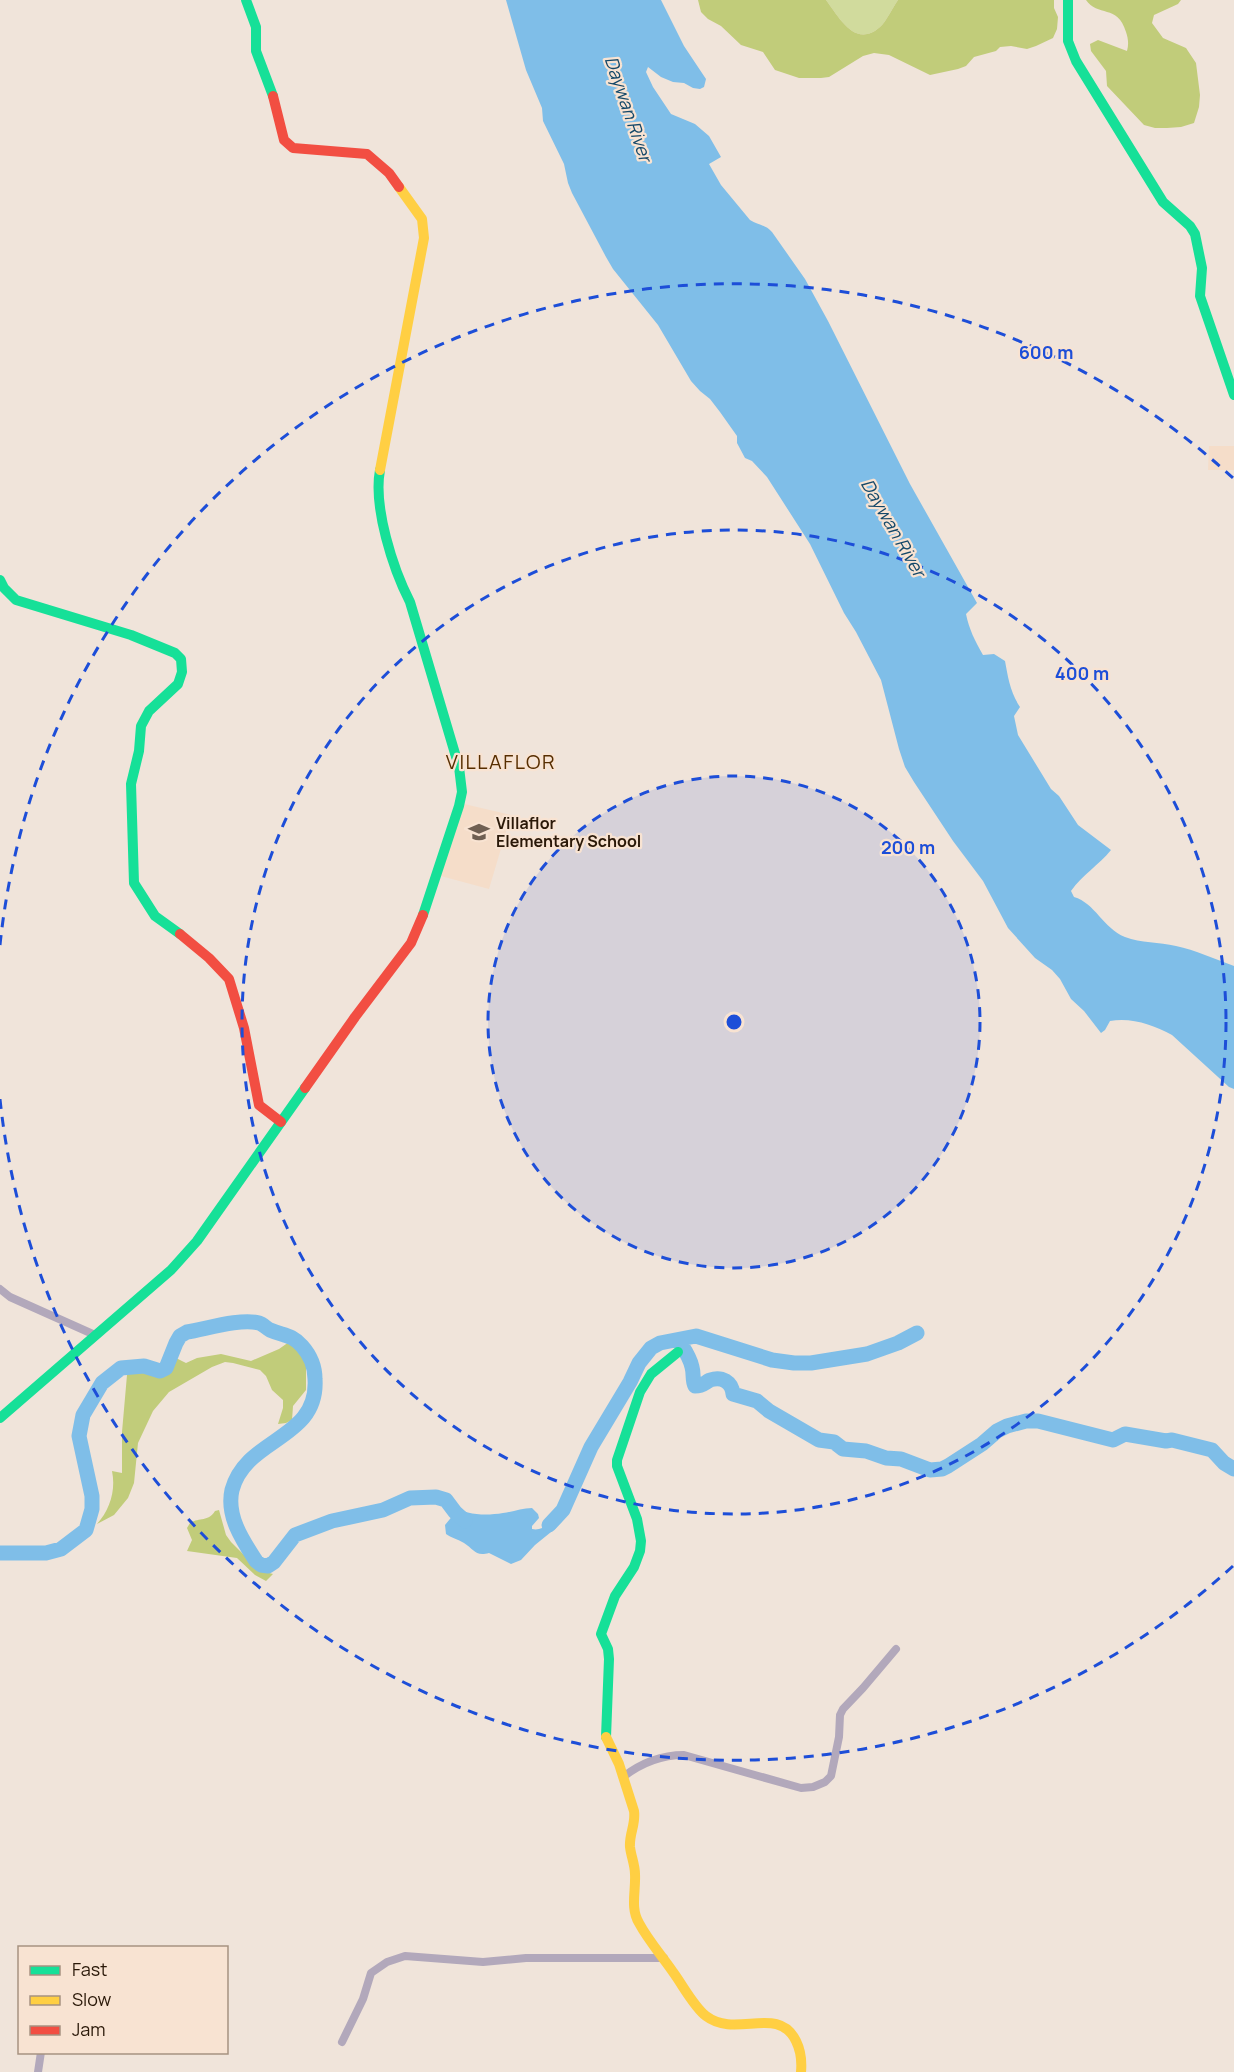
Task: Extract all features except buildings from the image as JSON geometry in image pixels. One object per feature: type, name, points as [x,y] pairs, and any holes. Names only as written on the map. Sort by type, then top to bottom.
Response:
[{"type":"street","points":[[0,1418],[171,1270],[196,1241],[355,1017],[411,943],[431,894],[462,792],[459,767],[410,602],[400,582],[380,508],[377,485],[424,238],[422,219],[389,173],[367,154],[293,148],[289,145],[285,140],[274,97],[256,51],[256,27],[246,0]]},
{"type":"street","points":[[1068,0],[1068,41],[1076,61],[1163,202],[1190,226],[1198,240],[1202,268],[1200,297],[1234,395]]},
{"type":"street","points":[[0,580],[4,588],[16,600],[131,635],[175,653],[181,659],[182,676],[178,684],[149,711],[141,726],[139,751],[131,784],[134,883],[155,916],[209,958],[229,979],[244,1028],[259,1105],[281,1122]]},
{"type":"street","points":[[0,1289],[10,1297],[95,1335]]},
{"type":"street","points":[[678,1353],[651,1374],[640,1392],[617,1460],[641,1539],[638,1559],[618,1591],[601,1634],[608,1649],[609,1659],[605,1735],[619,1764],[635,1820],[630,1839],[635,1873],[635,1914],[638,1922],[704,2015],[715,2022],[738,2026],[777,2022],[790,2029],[795,2037],[803,2063],[801,2072]]},
{"type":"street","points":[[623,1777],[652,1761],[669,1755],[684,1755],[801,1788],[813,1787],[825,1782],[831,1776],[839,1737],[840,1715],[896,1649]]},
{"type":"street","points":[[342,2042],[363,1999],[371,1973],[387,1962],[405,1956],[483,1962],[526,1958],[664,1958]]},
{"type":"street","points":[[38,2072],[41,2054]]},
{"type":"shaded area","points":[[1209,446],[1234,446],[1234,470],[1208,470]]},
{"type":"shaded area","name":"Villaflor Elementary School","points":[[460,803],[511,815],[489,889],[437,875]]},
{"type":"green space","points":[[698,0],[826,0],[848,28],[855,33],[863,34],[871,33],[880,27],[898,0],[1054,0],[1054,8],[1058,17],[1057,29],[1053,38],[1027,49],[1011,46],[1000,47],[996,51],[974,57],[966,66],[958,69],[930,75],[889,55],[874,53],[863,56],[829,77],[799,78],[775,70],[763,52],[741,45],[721,26],[701,12]]},
{"type":"green space","points":[[826,0],[898,0],[880,27],[871,33],[863,34],[855,33],[848,28]]},
{"type":"green space","points":[[1086,0],[1181,0],[1178,4],[1154,15],[1152,23],[1163,38],[1186,48],[1196,63],[1200,95],[1194,123],[1167,128],[1144,125],[1107,86],[1106,71],[1091,51],[1090,44],[1098,40],[1127,51],[1127,37],[1118,18],[1096,8]]},
{"type":"green space","points":[[289,1342],[306,1356],[306,1390],[293,1406],[292,1420],[278,1424],[283,1400],[272,1390],[266,1376],[260,1370],[225,1362],[212,1367],[169,1392],[153,1411],[138,1443],[134,1483],[128,1498],[114,1515],[97,1524],[111,1499],[112,1471],[122,1473],[122,1432],[127,1375],[131,1371],[139,1369],[155,1372],[166,1367],[176,1358],[186,1363],[197,1358],[221,1354],[251,1361]]},
{"type":"green space","points":[[219,1510],[226,1535],[231,1542],[256,1567],[273,1574],[266,1581],[255,1575],[237,1558],[187,1551],[192,1540],[187,1528],[190,1523],[207,1518]]},
{"type":"water","name":"Daywan River","points":[[506,0],[661,0],[684,46],[706,79],[704,87],[693,88],[684,83],[673,82],[661,77],[648,67],[646,72],[653,87],[671,114],[695,124],[709,136],[721,157],[709,164],[721,185],[750,220],[772,232],[805,279],[910,484],[977,603],[966,614],[977,645],[983,655],[994,654],[1005,661],[1008,679],[1020,707],[1014,716],[1018,735],[1051,789],[1059,796],[1078,825],[1111,850],[1075,885],[1071,891],[1074,897],[1088,905],[1111,928],[1125,937],[1183,948],[1234,966],[1234,1089],[1172,1035],[1158,1028],[1134,1021],[1118,1020],[1110,1021],[1101,1033],[1084,1011],[1071,999],[1060,979],[1035,958],[1008,928],[983,881],[953,841],[905,767],[881,680],[810,544],[767,477],[752,461],[745,458],[737,443],[737,436],[710,399],[691,381],[658,325],[606,257],[572,193],[564,164],[543,121],[542,108],[526,70]]},
{"type":"water","points":[[451,1506],[470,1513],[483,1514],[532,1508],[539,1518],[532,1529],[545,1526],[563,1510],[556,1528],[521,1560],[511,1564],[489,1553],[478,1553],[446,1534],[445,1525],[454,1514]]},
{"type":"waterway","points":[[0,1553],[46,1553],[61,1549],[86,1530],[92,1509],[92,1496],[79,1436],[83,1415],[102,1383],[121,1368],[144,1366],[160,1371],[166,1368],[180,1336],[187,1332],[242,1322],[259,1323],[294,1339],[307,1353],[315,1375],[313,1399],[306,1415],[294,1427],[251,1459],[240,1473],[232,1490],[231,1509],[237,1528],[256,1561],[268,1566],[274,1562],[295,1535],[332,1521],[383,1510],[410,1498],[436,1497],[446,1500],[465,1521]]},
{"type":"waterway","points":[[549,1525],[563,1510],[591,1447],[639,1363],[651,1348],[660,1343],[696,1336],[772,1360],[811,1363],[867,1354],[898,1343],[917,1333]]},
{"type":"waterway","points":[[679,1341],[691,1363],[695,1386],[714,1379],[726,1381],[731,1386],[733,1394],[757,1401],[769,1411],[819,1440],[834,1442],[843,1449],[866,1451],[886,1458],[901,1459],[930,1470],[948,1466],[982,1444],[997,1431],[1026,1421],[1038,1421],[1113,1440],[1125,1434],[1172,1440],[1212,1450],[1224,1463],[1234,1469]]},
{"type":"traffic: fast","points":[[246,0],[256,27],[256,51],[273,96]]},
{"type":"traffic: fast","points":[[1068,0],[1068,41],[1076,61],[1163,202],[1190,226],[1195,234],[1202,268],[1200,296],[1234,395]]},
{"type":"traffic: fast","points":[[380,470],[379,502],[386,538],[397,573],[410,602],[459,767],[462,792],[423,915]]},
{"type":"traffic: fast","points":[[0,580],[4,588],[16,600],[131,635],[175,653],[181,659],[182,672],[178,684],[149,711],[141,726],[139,751],[131,784],[134,883],[155,916],[180,934]]},
{"type":"traffic: fast","points":[[0,1418],[171,1270],[197,1241],[305,1088]]},
{"type":"traffic: fast","points":[[606,1737],[609,1659],[608,1649],[601,1634],[615,1596],[634,1567],[641,1541],[637,1519],[617,1466],[617,1460],[640,1392],[651,1374],[678,1352]]},
{"type":"traffic: slow","points":[[380,470],[424,238],[422,219],[399,187]]},
{"type":"traffic: slow","points":[[606,1737],[619,1764],[634,1811],[630,1842],[635,1871],[636,1917],[651,1942],[706,2016],[718,2022],[768,2023],[788,2030],[799,2049],[801,2072]]},
{"type":"traffic: jam","points":[[273,96],[284,140],[293,148],[367,154],[389,173],[399,187]]},
{"type":"traffic: jam","points":[[305,1088],[411,943],[423,915]]},
{"type":"traffic: jam","points":[[180,934],[209,958],[229,979],[244,1028],[259,1105],[281,1122]]},
{"type":"place","name":"Villaflor Elementary School","points":[[479,832]]},
{"type":"district","name":"VILLAFLOR","points":[[501,762]]}]
